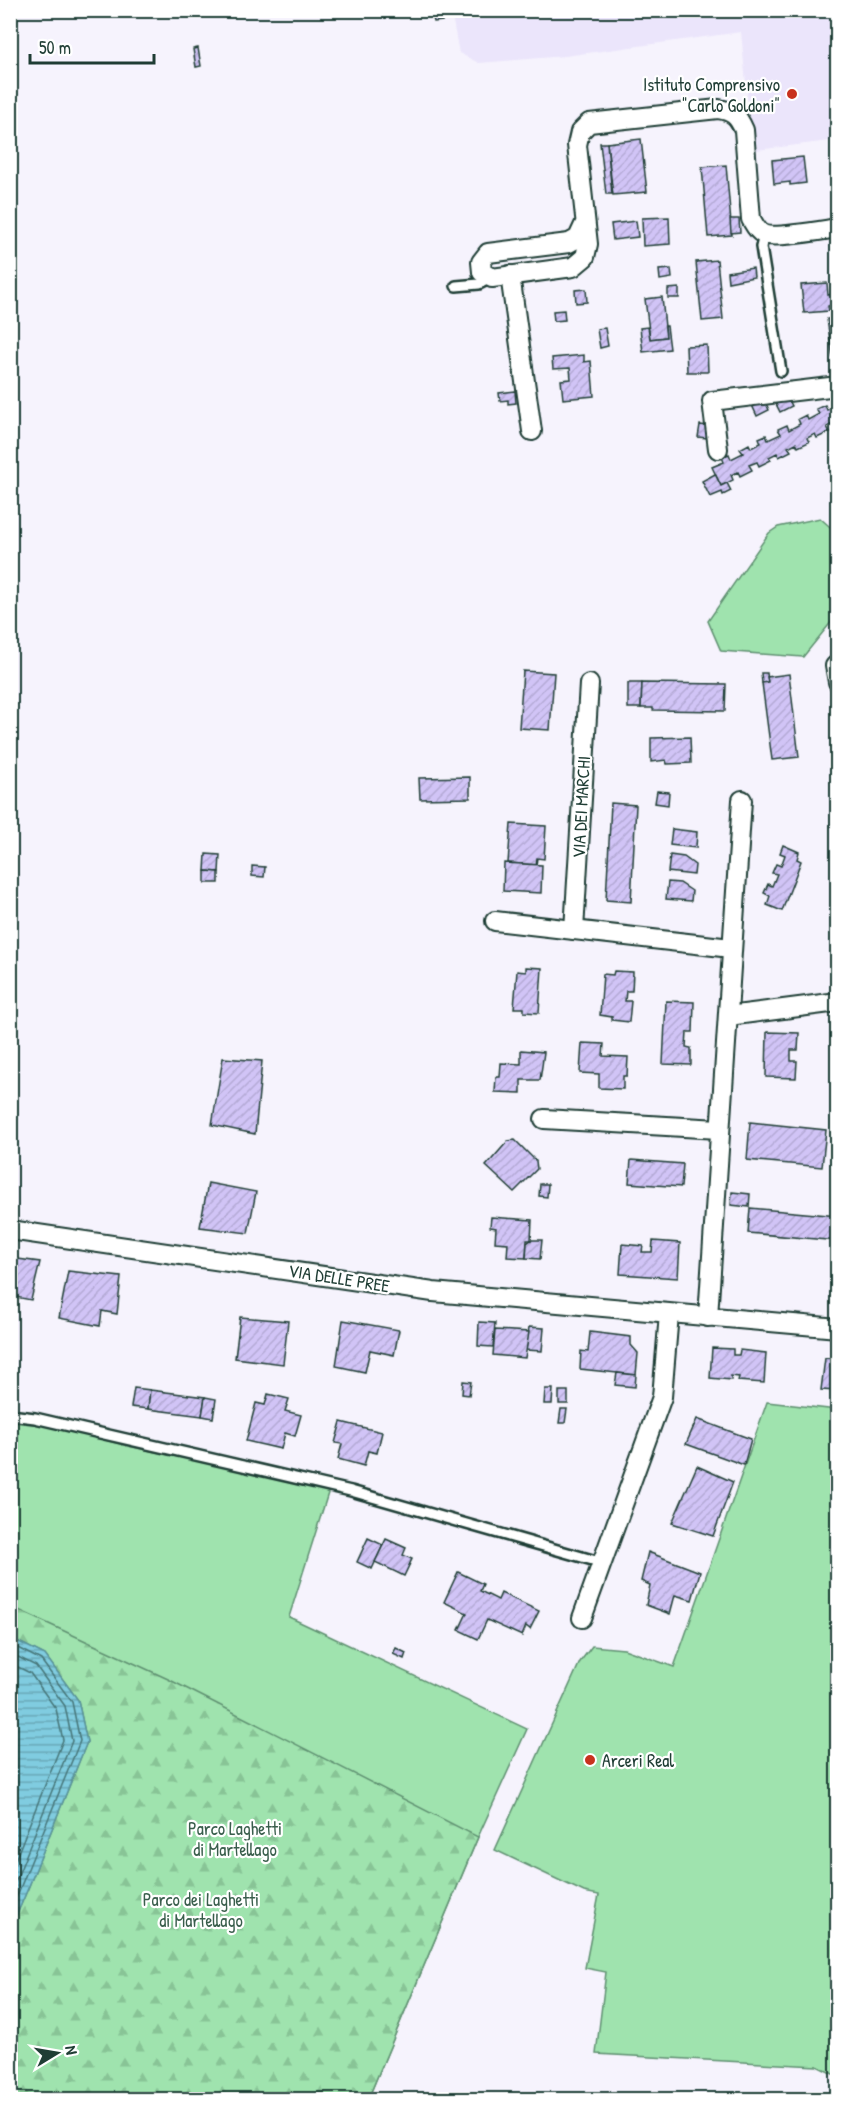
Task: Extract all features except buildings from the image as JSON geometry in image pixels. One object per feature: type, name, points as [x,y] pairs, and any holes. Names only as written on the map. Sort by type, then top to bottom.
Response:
[{"type":"street","points":[[585,223],[578,238],[569,243],[488,253],[481,262],[482,272],[492,278],[573,267],[585,257],[588,244],[577,145],[580,132],[589,123],[718,109],[729,111],[739,117],[744,130],[751,219],[757,230],[764,235],[837,228]]},
{"type":"street","points":[[510,275],[532,431]]},
{"type":"street","points":[[718,449],[712,401],[837,386]]},
{"type":"street","points":[[837,666],[835,666],[837,682]]},
{"type":"street","name":"VIA DEI MARCHI","points":[[574,930],[588,684]]},
{"type":"street","points":[[708,1317],[742,801]]},
{"type":"street","points":[[495,921],[731,948]]},
{"type":"street","points":[[728,1016],[837,1002]]},
{"type":"street","points":[[544,1119],[719,1129]]},
{"type":"street","name":"VIA DELLE PREE","points":[[10,1230],[433,1292],[837,1328]]},
{"type":"street","points":[[582,1618],[662,1396],[669,1314]]},
{"type":"lane","points":[[764,235],[762,247],[781,371]]},
{"type":"lane","points":[[456,286],[479,284],[492,278]]},
{"type":"lane","points":[[10,1415],[35,1418],[351,1491],[603,1563]]},
{"type":"shaded area","name":"Istituto Comprensivo \"Carlo Goldoni\"","points":[[451,11],[837,11],[837,140],[757,150],[754,125],[750,125],[741,32],[565,56],[479,63],[459,53]]},
{"type":"green space","points":[[820,518],[837,533],[837,615],[803,657],[721,651],[708,621],[769,533],[778,527]]},
{"type":"green space","points":[[767,1402],[837,1410],[837,2076],[817,2066],[596,2054],[606,1972],[585,1968],[599,1895],[584,1892],[495,1850],[580,1662],[592,1646],[624,1649],[674,1667]]},
{"type":"green space","name":"Parco Laghetti di Martellago","points":[[10,1420],[60,1428],[124,1445],[329,1490],[289,1617],[527,1729],[478,1837],[368,2099],[11,2099]]},
{"type":"green space","name":"Parco dei Laghetti di Martellago","points":[[10,1606],[168,1679],[478,1837],[368,2099],[11,2099],[11,1928],[87,1742],[78,1700],[45,1655],[11,1638]]},
{"type":"water","points":[[11,1638],[45,1655],[78,1700],[87,1742],[11,1928]]},
{"type":"place","name":"Istituto Comprensivo \"Carlo Goldoni\"","points":[[792,94]]},
{"type":"place","name":"Arceri Real","points":[[590,1760]]}]
